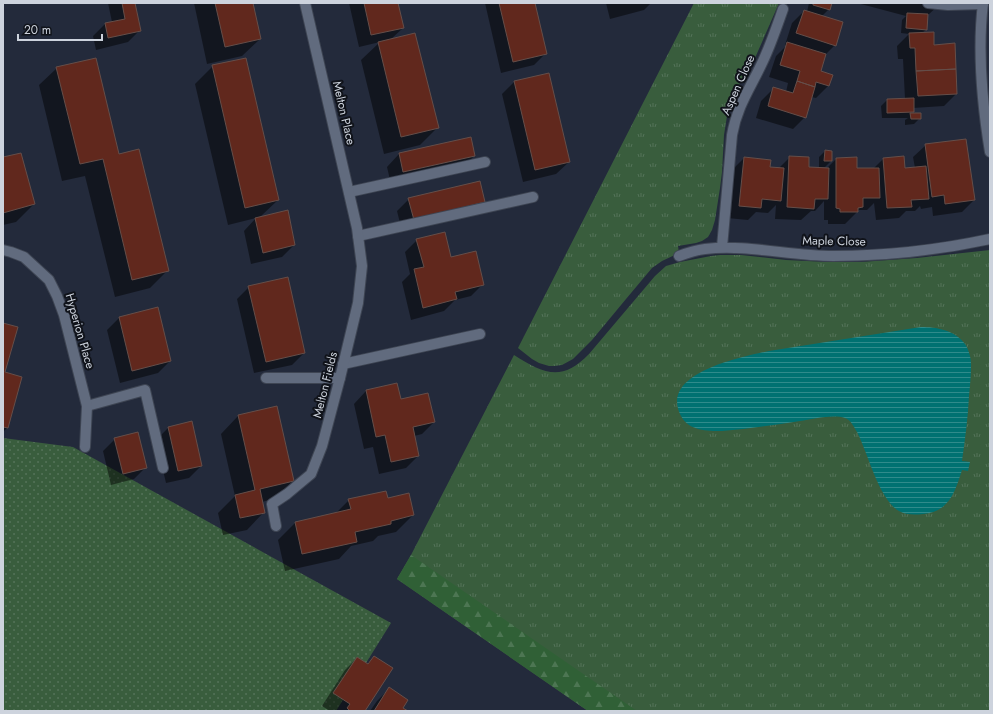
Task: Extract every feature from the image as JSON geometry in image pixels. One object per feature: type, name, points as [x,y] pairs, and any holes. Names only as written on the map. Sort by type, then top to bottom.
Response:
[{"type":"street","name":"Melton Place","points":[[305,3],[358,232]]},
{"type":"street","points":[[928,3],[948,5],[983,4],[980,48],[981,76],[985,121],[990,152]]},
{"type":"street","name":"Aspen Close","points":[[722,247],[732,135],[735,120],[741,104],[767,53],[783,9]]},
{"type":"street","points":[[349,192],[485,162]]},
{"type":"street","points":[[358,232],[533,197]]},
{"type":"street","name":"Melton Fields","points":[[276,526],[272,504],[287,494],[311,474],[322,446],[358,303],[362,266],[358,232]]},
{"type":"street","name":"Maple Close","points":[[678,256],[704,249],[722,247],[817,256],[855,256],[954,246],[990,239]]},
{"type":"street","name":"Hyperion Place","points":[[3,250],[12,252],[24,258],[49,280],[57,296],[64,315],[87,406],[85,447]]},
{"type":"street","points":[[343,364],[480,334]]},
{"type":"street","points":[[266,378],[340,378]]},
{"type":"street","points":[[87,406],[145,390],[163,468]]},
{"type":"green space","points":[[694,3],[779,3],[755,58],[742,78],[727,116],[720,188],[712,230],[708,237],[702,241],[678,246],[679,253],[662,261],[652,268],[592,340],[573,359],[562,365],[554,366],[539,363],[518,348]]},
{"type":"green space","points":[[990,250],[990,711],[588,711],[397,579],[411,555],[514,355],[535,367],[544,370],[561,372],[570,369],[589,354],[655,276],[666,266],[720,255],[741,255],[786,260],[861,262],[917,258]]},
{"type":"green space","points":[[3,438],[73,447],[391,623],[336,711],[3,711]]},
{"type":"green space","points":[[411,555],[637,711],[588,711],[397,579]]},
{"type":"shaded area","points":[[921,327],[945,330],[956,335],[965,344],[970,354],[971,362],[968,412],[962,461],[970,462],[968,471],[962,470],[957,486],[950,500],[939,509],[932,512],[914,515],[908,514],[899,511],[892,505],[880,487],[857,432],[851,422],[845,418],[835,416],[823,417],[751,428],[716,431],[699,429],[689,425],[681,416],[677,401],[681,389],[692,378],[723,363],[769,351]]},
{"type":"building","points":[[122,3],[135,3],[141,31],[108,38],[105,23],[125,19]]},
{"type":"building","points":[[215,3],[253,3],[261,39],[225,47]]},
{"type":"building","points":[[364,3],[398,3],[404,28],[371,35]]},
{"type":"building","points":[[499,3],[535,3],[547,54],[513,62]]},
{"type":"building","points":[[813,3],[832,3],[830,10],[813,5]]},
{"type":"building","points":[[804,10],[843,22],[836,46],[796,33]]},
{"type":"building","points":[[907,13],[928,14],[927,30],[906,28]]},
{"type":"building","points":[[934,32],[934,45],[955,43],[956,69],[916,71],[915,48],[910,48],[909,33]]},
{"type":"building","points":[[415,33],[439,128],[401,137],[378,42]]},
{"type":"building","points":[[787,42],[826,54],[821,71],[833,75],[829,86],[816,82],[815,87],[797,81],[800,71],[780,65]]},
{"type":"building","points":[[96,58],[119,154],[139,149],[169,271],[132,280],[103,159],[80,164],[56,67]]},
{"type":"building","points":[[246,58],[279,200],[245,208],[212,65]]},
{"type":"building","points":[[956,69],[957,94],[918,96],[916,71]]},
{"type":"building","points":[[549,73],[570,162],[535,170],[514,81]]},
{"type":"building","points":[[797,81],[815,87],[806,118],[768,106],[773,87],[793,93]]},
{"type":"building","points":[[914,98],[914,112],[887,113],[887,99]]},
{"type":"building","points":[[910,113],[921,113],[921,119],[911,119]]},
{"type":"building","points":[[471,137],[475,156],[403,172],[399,153]]},
{"type":"building","points":[[966,139],[975,200],[945,204],[944,195],[932,197],[925,144]]},
{"type":"building","points":[[825,150],[832,151],[832,161],[824,161]]},
{"type":"building","points":[[21,153],[35,204],[3,213],[3,157]]},
{"type":"building","points":[[789,156],[809,157],[809,167],[829,168],[828,199],[815,199],[814,209],[787,207]]},
{"type":"building","points":[[904,156],[905,168],[926,166],[929,199],[911,200],[912,207],[887,208],[883,158]]},
{"type":"building","points":[[744,157],[771,160],[770,167],[784,168],[781,201],[762,199],[761,208],[739,206]]},
{"type":"building","points":[[857,157],[857,168],[879,168],[880,198],[863,198],[863,207],[858,208],[858,212],[840,212],[840,209],[836,208],[836,158]]},
{"type":"building","points":[[480,181],[485,202],[414,220],[408,198]]},
{"type":"building","points":[[288,210],[295,245],[263,253],[255,218]]},
{"type":"building","points":[[445,232],[451,257],[476,251],[484,285],[455,292],[457,299],[423,308],[414,269],[424,267],[416,239]]},
{"type":"building","points":[[288,277],[305,353],[266,362],[248,286]]},
{"type":"building","points":[[158,307],[171,361],[132,371],[119,317]]},
{"type":"building","points":[[3,323],[18,327],[5,372],[22,377],[8,428],[3,427]]},
{"type":"building","points":[[397,383],[401,399],[428,393],[435,422],[413,427],[419,456],[391,462],[385,435],[376,437],[366,390]]},
{"type":"building","points":[[277,406],[294,481],[260,489],[265,513],[240,518],[235,495],[255,490],[238,415]]},
{"type":"building","points":[[192,421],[202,466],[178,471],[168,427]]},
{"type":"building","points":[[138,432],[147,468],[123,474],[114,438]]},
{"type":"building","points":[[386,491],[388,498],[409,493],[414,515],[391,521],[391,524],[355,532],[357,542],[302,554],[295,522],[351,509],[348,499]]},
{"type":"building","points":[[374,656],[393,668],[365,711],[350,711],[347,708],[350,704],[333,693],[357,657],[368,664]]},
{"type":"building","points":[[389,687],[408,700],[403,708],[408,711],[374,711]]}]
